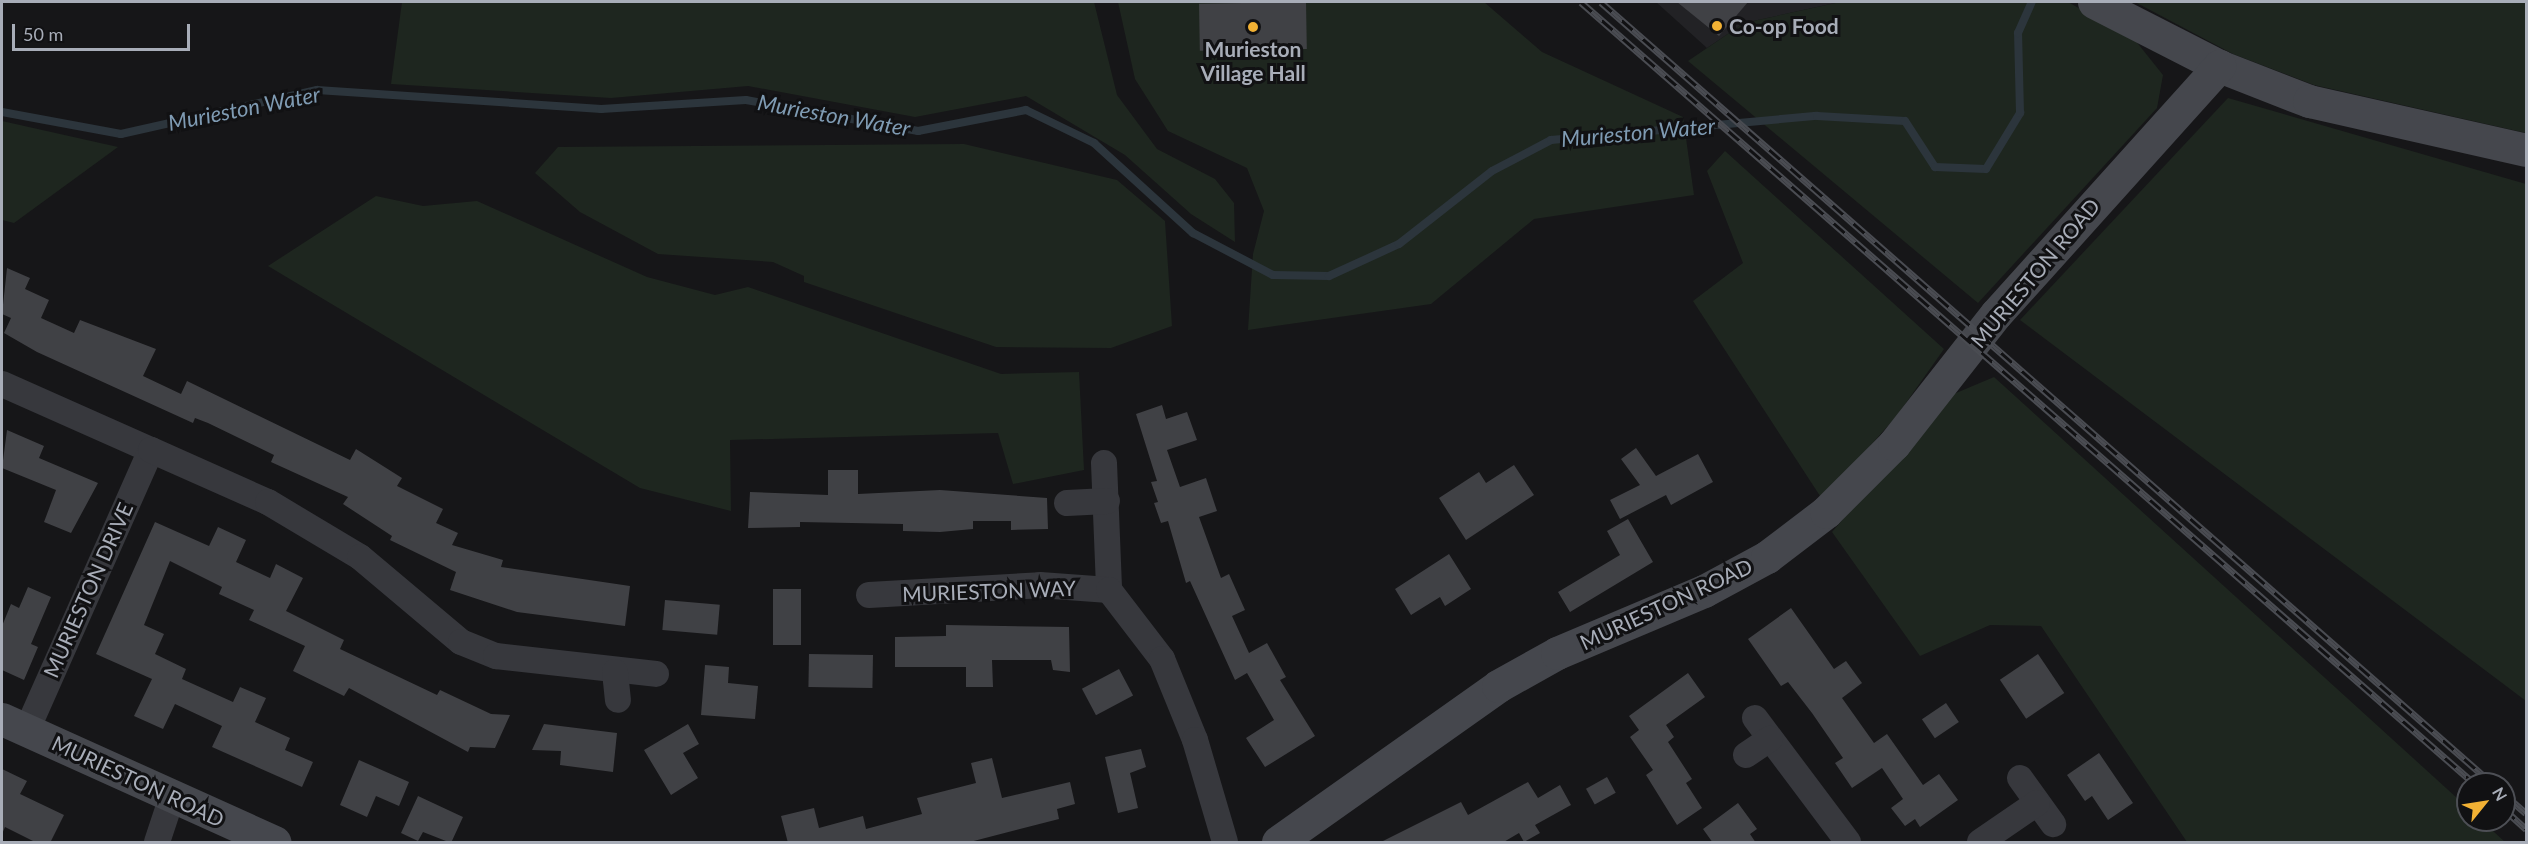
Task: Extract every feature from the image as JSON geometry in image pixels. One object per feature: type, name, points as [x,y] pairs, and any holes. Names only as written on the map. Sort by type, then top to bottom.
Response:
[{"type":"street","points":[[2094,2],[2134,25],[2219,66],[2309,101],[2526,150]]},
{"type":"street","name":"MURIESTON ROAD","points":[[1278,843],[1498,686],[1557,653],[1704,591],[1767,557],[1826,512],[1894,444],[1996,314],[2219,66]]},
{"type":"street","points":[[2,384],[268,502],[360,557],[460,642],[496,656],[615,672],[656,674]]},
{"type":"street","name":"MURIESTON DRIVE","points":[[14,724],[151,450]]},
{"type":"street","points":[[1104,464],[1109,590],[1162,659],[1196,740],[1225,843]]},
{"type":"street","points":[[1067,504],[1107,501]]},
{"type":"street","name":"MURIESTON WAY","points":[[869,596],[1040,585],[1109,590]]},
{"type":"street","points":[[615,672],[618,700]]},
{"type":"street","points":[[1755,718],[1848,843]]},
{"type":"street","name":"MURIESTON ROAD","points":[[14,724],[274,843]]},
{"type":"street","points":[[1746,755],[1770,740]]},
{"type":"street","points":[[2020,778],[2053,824]]},
{"type":"street","points":[[157,843],[172,797]]},
{"type":"street","points":[[1980,843],[2037,803]]},
{"type":"shaded area","points":[[402,2],[1094,2],[1117,95],[1157,149],[1215,179],[1234,203],[1235,242],[1191,214],[1125,155],[1026,96],[915,117],[748,86],[611,98],[391,84]]},
{"type":"shaded area","points":[[1118,2],[1484,2],[1542,52],[1683,117],[1694,195],[1534,219],[1431,304],[1248,330],[1253,254],[1264,211],[1247,168],[1168,131],[1135,79]]},
{"type":"shaded area","points":[[1656,2],[1840,2],[1744,23],[1707,48]]},
{"type":"shaded area","points":[[1840,2],[2068,2],[2135,40],[2163,75],[2157,108],[1978,303],[1688,61],[1744,23]]},
{"type":"shaded area","points":[[2135,2],[2526,2],[2526,133],[2314,85],[2233,54]]},
{"type":"shaded area","points":[[2228,98],[2526,184],[2526,701],[2020,320]]},
{"type":"shaded area","points":[[2,121],[118,147],[14,223],[2,220]]},
{"type":"shaded area","points":[[964,144],[1117,180],[1165,221],[1172,326],[1111,348],[996,347],[804,282],[804,276],[773,262],[658,254],[580,212],[535,173],[558,147]]},
{"type":"shaded area","points":[[1725,151],[1944,349],[1896,417],[1822,499],[1693,301],[1743,263],[1707,171]]},
{"type":"shaded area","points":[[376,196],[423,206],[477,201],[647,277],[715,295],[748,287],[1001,374],[1079,372],[1084,470],[1013,484],[998,433],[730,440],[731,511],[640,488],[268,266]]},
{"type":"shaded area","points":[[1994,377],[2456,797],[2456,832],[2494,832],[2505,842],[2187,842],[2041,626],[1990,625],[1920,656],[1832,532],[1949,396]]},
{"type":"building","name":"Murieston Village Hall","points":[[1306,2],[1307,49],[1200,51],[1199,4]]},
{"type":"building","name":"Co-op Food","points":[[1677,2],[1748,2],[1719,36]]},
{"type":"building","points":[[7,268],[30,278],[25,289],[49,300],[41,318],[74,333],[80,320],[156,349],[143,376],[181,394],[187,381],[350,460],[356,449],[402,478],[397,486],[443,509],[436,523],[458,533],[452,545],[503,560],[501,567],[630,586],[625,626],[517,612],[450,590],[456,572],[390,540],[392,536],[343,504],[348,497],[271,462],[274,455],[208,423],[195,418],[193,423],[37,352],[4,333],[11,318],[2,314]]},
{"type":"building","points":[[1162,405],[1166,419],[1187,412],[1197,440],[1167,450],[1180,487],[1206,478],[1217,511],[1199,517],[1221,578],[1229,574],[1245,610],[1232,616],[1249,653],[1267,643],[1286,677],[1280,680],[1315,736],[1265,767],[1246,738],[1274,720],[1247,673],[1235,680],[1190,581],[1186,583],[1168,521],[1161,523],[1154,503],[1158,502],[1151,482],[1157,481],[1136,414]]},
{"type":"building","points":[[7,430],[44,446],[39,458],[98,483],[71,533],[44,522],[56,490],[2,468]]},
{"type":"building","points":[[1636,448],[1656,476],[1698,454],[1713,482],[1671,505],[1666,495],[1620,519],[1610,500],[1640,485],[1621,459]]},
{"type":"building","points":[[1514,465],[1534,495],[1466,540],[1439,498],[1479,472],[1486,483]]},
{"type":"building","points":[[828,470],[858,470],[858,494],[940,490],[1047,498],[1048,529],[1011,530],[1011,521],[973,521],[973,529],[940,532],[903,531],[903,524],[800,522],[800,527],[748,528],[750,492],[828,495]]},
{"type":"building","points":[[1628,519],[1653,562],[1570,612],[1558,592],[1620,555],[1607,531]]},
{"type":"building","points":[[155,522],[209,546],[218,527],[246,540],[236,562],[270,578],[276,564],[303,578],[286,611],[344,640],[340,649],[437,695],[440,690],[491,714],[510,715],[495,748],[470,747],[468,752],[349,688],[344,696],[293,671],[305,646],[249,620],[254,610],[219,594],[222,587],[170,561],[144,625],[164,634],[155,654],[186,669],[182,679],[233,702],[240,687],[266,698],[255,722],[290,738],[285,750],[313,762],[302,787],[212,747],[222,726],[175,704],[163,729],[134,716],[152,679],[96,654]]},
{"type":"building","points":[[1449,554],[1471,589],[1445,606],[1440,597],[1411,615],[1395,589]]},
{"type":"building","points":[[28,587],[51,597],[31,644],[38,647],[24,680],[2,670],[2,626],[11,604],[19,608]]},
{"type":"building","points":[[773,589],[801,589],[801,645],[773,645]]},
{"type":"building","points":[[665,600],[720,605],[717,635],[662,630]]},
{"type":"building","points":[[1791,608],[1834,669],[1846,661],[1862,683],[1842,698],[1874,743],[1887,734],[1923,785],[1939,774],[1958,800],[1920,827],[1915,819],[1905,826],[1891,808],[1903,799],[1882,768],[1852,788],[1835,763],[1843,758],[1812,713],[1788,682],[1781,686],[1748,639]]},
{"type":"building","points":[[946,625],[1069,627],[1070,672],[1053,670],[1051,660],[992,660],[993,687],[966,687],[966,667],[895,667],[895,637],[946,636]]},
{"type":"building","points":[[809,654],[873,655],[872,688],[808,687]]},
{"type":"building","points":[[2038,654],[2064,693],[2026,719],[2000,680]]},
{"type":"building","points":[[705,665],[729,667],[728,683],[758,686],[755,719],[701,715]]},
{"type":"building","points":[[1119,669],[1133,695],[1096,715],[1082,689]]},
{"type":"building","points":[[1688,673],[1705,697],[1666,725],[1674,737],[1668,742],[1692,779],[1686,783],[1702,808],[1677,825],[1646,775],[1653,770],[1630,737],[1639,730],[1629,716]]},
{"type":"building","points":[[1946,703],[1959,722],[1935,738],[1922,719]]},
{"type":"building","points":[[544,724],[617,733],[613,772],[560,765],[561,751],[532,750]]},
{"type":"building","points":[[688,724],[699,744],[683,753],[698,778],[671,795],[644,750]]},
{"type":"building","points":[[1141,749],[1146,767],[1130,773],[1138,808],[1118,813],[1105,757]]},
{"type":"building","points":[[2099,753],[2133,803],[2108,820],[2092,796],[2085,801],[2067,775]]},
{"type":"building","points":[[992,758],[1002,798],[1070,782],[1075,804],[1057,809],[1059,819],[966,843],[788,843],[781,816],[814,808],[819,828],[863,816],[866,829],[922,814],[917,798],[976,783],[971,763]]},
{"type":"building","points":[[359,760],[409,782],[399,806],[376,796],[367,817],[340,805]]},
{"type":"building","points":[[2,769],[27,781],[20,794],[64,815],[50,843],[37,843],[5,827],[2,834]]},
{"type":"building","points":[[1607,777],[1616,793],[1595,804],[1586,789]]},
{"type":"building","points":[[1528,782],[1538,798],[1560,785],[1571,805],[1535,825],[1540,833],[1524,842],[1519,833],[1502,843],[1379,843],[1461,802],[1468,815]]},
{"type":"building","points":[[418,796],[463,817],[451,843],[423,832],[418,841],[401,833]]},
{"type":"building","points":[[1738,803],[1757,829],[1750,834],[1756,843],[1713,843],[1703,829]]},
{"type":"waterway","name":"Murieston Water","points":[[2,112],[121,134],[317,90],[601,109],[746,100],[918,131],[1026,110],[1094,143],[1193,233],[1273,275],[1329,276],[1399,244],[1492,171],[1551,140],[1817,116],[1905,121],[1935,167],[1986,169],[2020,113],[2018,33],[2032,2]]},
{"type":"railway","points":[[1581,2],[2461,772]]},
{"type":"railway","points":[[1601,2],[2479,772]]},
{"type":"railway","points":[[2516,804],[2526,813]]},
{"type":"railway","points":[[2516,820],[2526,829]]},
{"type":"place","name":"Co-op Food","points":[[1717,26]]},
{"type":"place","name":"Murieston Village Hall","points":[[1253,27]]}]
